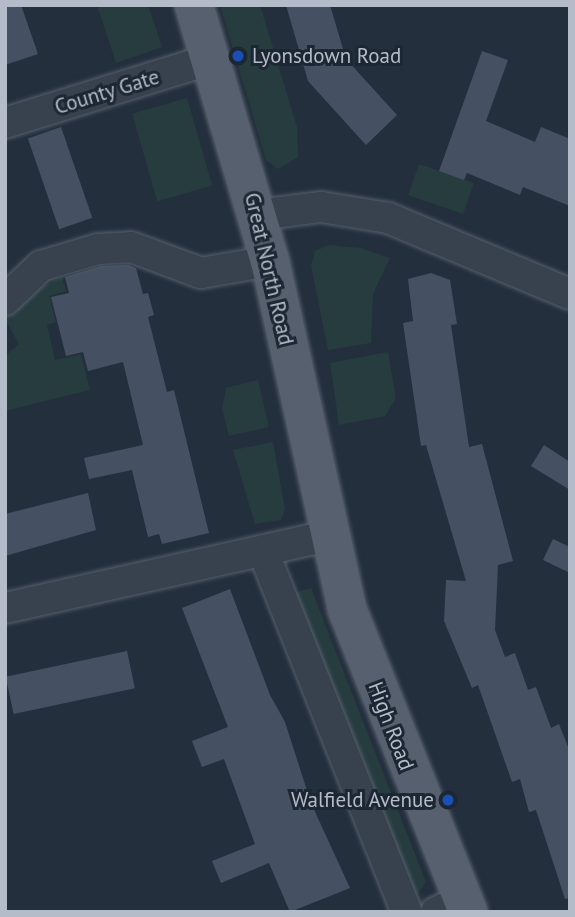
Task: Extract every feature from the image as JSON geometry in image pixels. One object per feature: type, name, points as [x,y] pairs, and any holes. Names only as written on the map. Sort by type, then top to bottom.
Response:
[{"type":"main road","name":"Great North Road","points":[[194,5],[270,261],[327,536]]},
{"type":"main road","name":"High Road","points":[[327,536],[351,621],[456,908]]},
{"type":"street","name":"County Gate","points":[[5,123],[209,60]]},
{"type":"street","points":[[258,215],[321,207],[388,218],[570,294]]},
{"type":"street","points":[[5,300],[41,267],[98,249],[131,247],[201,273],[270,261]]},
{"type":"street","points":[[5,608],[327,536]]},
{"type":"street","points":[[263,551],[407,912]]},
{"type":"green space","points":[[97,5],[148,5],[162,47],[116,63]]},
{"type":"green space","points":[[220,5],[260,5],[297,127],[298,157],[278,169],[266,160]]},
{"type":"green space","points":[[187,98],[212,185],[157,201],[132,114]]},
{"type":"green space","points":[[419,164],[474,183],[463,214],[408,195]]},
{"type":"green space","points":[[329,245],[361,248],[390,258],[373,294],[371,343],[328,350],[311,265],[315,251]]},
{"type":"green space","points":[[62,277],[66,291],[49,296],[56,322],[47,325],[55,360],[81,354],[90,390],[5,411],[5,356],[19,344],[5,319],[33,292]]},
{"type":"green space","points":[[388,352],[396,398],[385,416],[339,425],[330,363]]},
{"type":"green space","points":[[258,380],[269,427],[229,436],[222,409],[226,388]]},
{"type":"green space","points":[[273,442],[285,509],[281,520],[255,524],[233,450]]},
{"type":"green space","points":[[311,588],[426,882],[413,900],[290,594]]},
{"type":"building","points":[[5,5],[21,5],[38,54],[5,65]]},
{"type":"building","points":[[286,5],[330,5],[346,59],[397,115],[366,145],[308,81]]},
{"type":"building","points":[[482,51],[508,60],[486,121],[535,142],[541,127],[570,139],[570,206],[523,187],[520,195],[467,173],[464,180],[439,171]]},
{"type":"building","points":[[61,127],[92,218],[59,229],[28,138]]},
{"type":"building","points":[[128,265],[136,268],[143,294],[148,293],[154,315],[148,317],[167,392],[174,390],[209,533],[162,544],[159,534],[148,537],[132,470],[89,479],[84,458],[143,445],[123,362],[88,371],[83,352],[66,356],[51,297],[69,293],[65,277],[101,266]]},
{"type":"building","points":[[431,273],[450,280],[457,324],[451,325],[469,447],[482,444],[513,561],[498,565],[495,630],[505,657],[515,653],[528,690],[536,687],[551,728],[559,724],[570,752],[570,898],[565,899],[536,810],[529,812],[520,779],[512,782],[478,685],[472,688],[444,621],[446,580],[466,581],[426,445],[421,446],[403,323],[413,321],[408,279]]},
{"type":"building","points":[[544,445],[570,462],[570,490],[531,466]]},
{"type":"building","points":[[88,493],[96,530],[5,556],[5,514]]},
{"type":"building","points":[[553,539],[570,547],[570,573],[543,560]]},
{"type":"building","points":[[230,589],[270,695],[285,722],[311,803],[350,888],[290,912],[269,863],[221,883],[212,861],[255,844],[224,759],[202,767],[192,741],[228,727],[182,608]]},
{"type":"building","points":[[127,651],[135,688],[14,714],[6,677]]},
{"type":"place","name":"Lyonsdown Road","points":[[238,56]]},
{"type":"place","name":"Walfield Avenue","points":[[448,800]]}]
